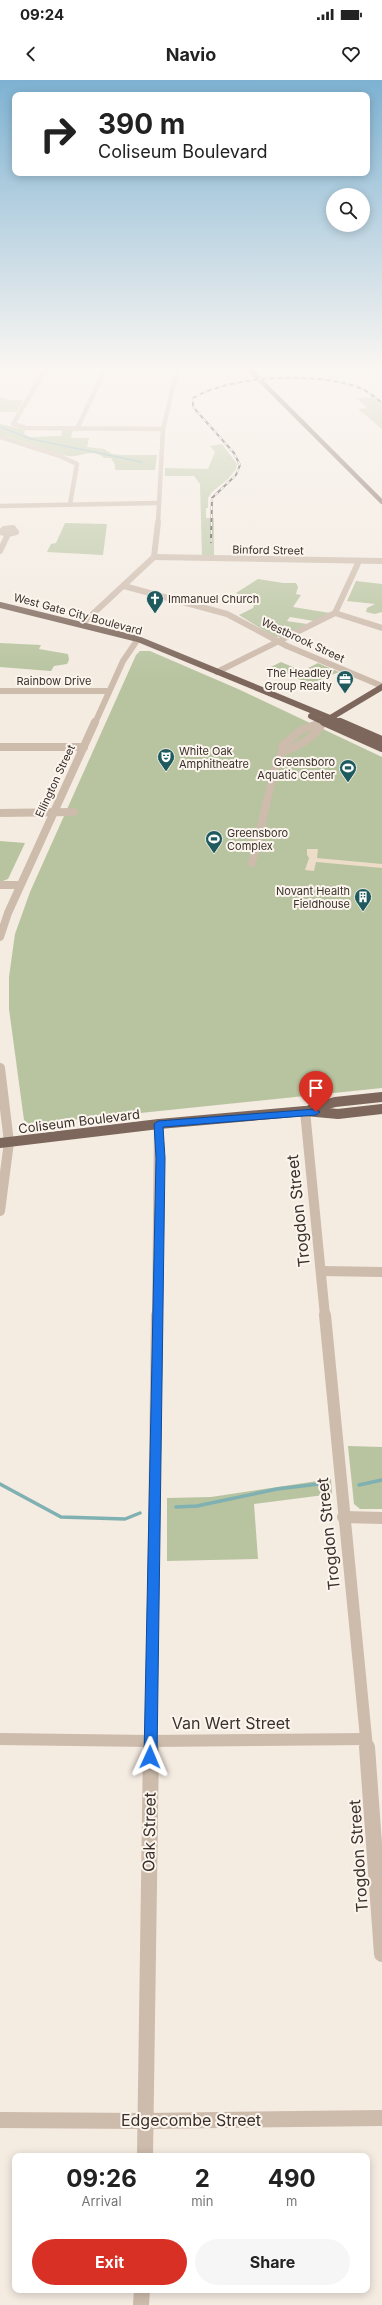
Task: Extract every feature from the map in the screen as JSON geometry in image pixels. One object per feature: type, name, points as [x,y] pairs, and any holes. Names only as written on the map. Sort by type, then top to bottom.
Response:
[{"type":"main road","points":[[351,471],[382,502]]},
{"type":"main road","name":"West Gate City Boulevard","points":[[0,605],[138,639],[217,672],[227,674],[382,740]]},
{"type":"main road","name":"West Gate City Boulevard","points":[[217,672],[222,678],[382,748]]},
{"type":"main road","points":[[323,722],[382,686]]},
{"type":"main road","name":"Coliseum Boulevard","points":[[305,1112],[335,1102],[382,1097]]},
{"type":"main road","name":"Coliseum Boulevard","points":[[5,1143],[158,1124],[305,1112],[338,1114],[382,1109]]},
{"type":"street","points":[[70,504],[76,471]]},
{"type":"street","points":[[82,624],[154,557],[160,471]]},
{"type":"street","points":[[0,506],[158,503]]},
{"type":"street","points":[[0,551],[8,534]]},
{"type":"street","name":"Binford Street","points":[[154,557],[382,561]]},
{"type":"street","points":[[217,672],[336,613],[359,561]]},
{"type":"street","name":"Westbrook Street","points":[[124,586],[227,614],[278,641],[382,686]]},
{"type":"street","points":[[336,613],[382,628]]},
{"type":"street","name":"Ellington Street","points":[[0,937],[20,885],[125,656],[138,639]]},
{"type":"street","name":"Rainbow Drive","points":[[0,691],[109,691]]},
{"type":"street","points":[[252,863],[275,768],[283,751],[282,746],[310,725],[323,722],[322,728],[294,749],[283,751]]},
{"type":"street","points":[[0,748],[84,747]]},
{"type":"street","points":[[0,813],[74,812]]},
{"type":"street","points":[[0,885],[20,885]]},
{"type":"street","points":[[0,1068],[5,1143],[0,1211]]},
{"type":"street","name":"Trogdon Street","points":[[305,1112],[343,1517],[366,1739],[382,1954]]},
{"type":"street","name":"Oak Street","points":[[144,2153],[160,1159],[158,1124]]},
{"type":"street","points":[[321,1271],[382,1272]]},
{"type":"street","points":[[343,1517],[382,1518]]},
{"type":"street","name":"Van Wert Street","points":[[0,1739],[150,1741],[366,1739]]},
{"type":"street","name":"Edgecombe Street","points":[[0,2120],[145,2121],[382,2118]]},
{"type":"street","points":[[142,2293],[142,2305]]},
{"type":"green space","points":[[165,471],[235,471],[228,479],[212,492],[208,498],[206,518],[214,518],[214,557],[202,557],[200,484],[194,476],[165,476]]},
{"type":"green space","points":[[65,523],[107,524],[103,555],[47,552],[51,544],[56,543]]},
{"type":"green space","points":[[258,579],[283,583],[296,583],[298,587],[296,594],[301,595],[293,607],[330,613],[314,621],[290,617],[287,621],[307,624],[282,637],[275,637],[239,615],[253,608],[255,602],[236,593]]},
{"type":"green space","points":[[356,581],[382,584],[382,612],[375,614],[366,612],[367,608],[375,604],[347,601]]},
{"type":"green space","points":[[0,643],[41,645],[39,649],[68,654],[69,660],[67,664],[54,666],[51,671],[0,667]]},
{"type":"green space","name":"Greensboro Complex","points":[[140,651],[150,651],[238,689],[382,757],[382,1088],[34,1124],[29,1124],[24,1120],[9,1009],[9,977],[15,934],[30,892],[136,655]]},
{"type":"green space","points":[[281,662],[302,671],[318,663],[339,672],[310,684],[271,667]]},
{"type":"green space","points":[[0,841],[25,843],[8,879],[0,882]]},
{"type":"green space","points":[[348,1446],[382,1447],[382,1509],[360,1509],[354,1504]]},
{"type":"green space","points":[[331,1479],[332,1494],[254,1504],[258,1559],[167,1561],[167,1498],[211,1497]]},
{"type":"shaded area","points":[[307,849],[318,849],[317,858],[382,864],[382,868],[316,862],[314,871],[305,870],[309,858],[307,855]]},
{"type":"waterway","points":[[359,1485],[382,1480]]},
{"type":"waterway","points":[[176,1507],[197,1506],[277,1489],[327,1483]]},
{"type":"waterway","points":[[0,1484],[61,1517],[125,1519],[140,1513]]},
{"type":"railway","points":[[211,542],[212,498],[236,475],[238,471]]},
{"type":"place","name":"Immanuel Church","points":[[155,614]]},
{"type":"place","name":"The Headley Group Realty","points":[[345,694]]},
{"type":"place","name":"White Oak Amphitheatre","points":[[166,772]]},
{"type":"place","name":"Greensboro Aquatic Center","points":[[348,783]]},
{"type":"place","name":"Greensboro Complex","points":[[214,854]]},
{"type":"place","name":"Novant Health Fieldhouse","points":[[363,912]]},
{"type":"route","points":[[150,1757],[160,1158],[158,1124],[316,1112]]}]
